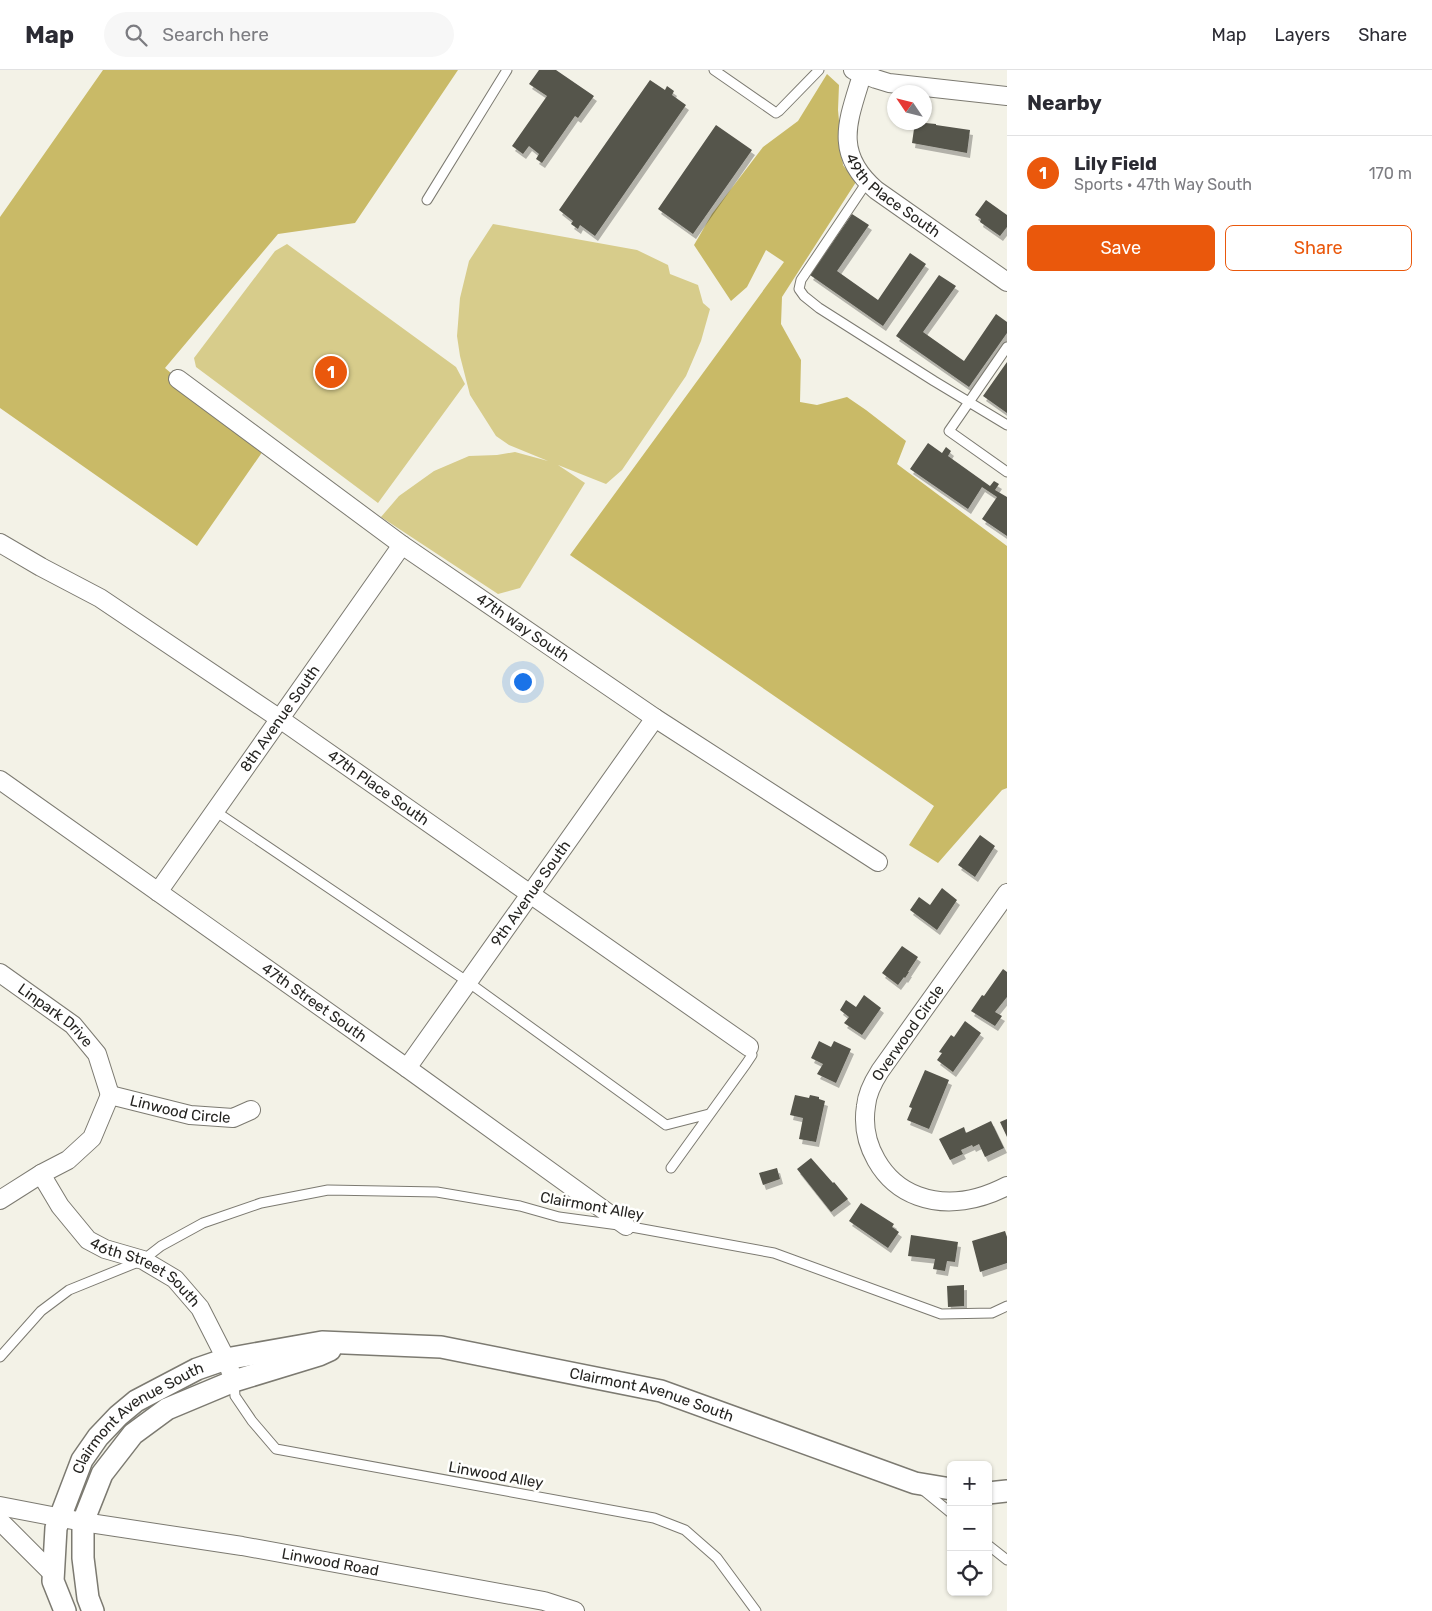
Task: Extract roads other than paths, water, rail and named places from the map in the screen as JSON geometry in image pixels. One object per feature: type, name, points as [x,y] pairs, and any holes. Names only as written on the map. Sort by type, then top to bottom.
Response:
[{"type":"street","points":[[858,72],[889,83],[1007,96]]},
{"type":"street","name":"49th Place South","points":[[858,72],[849,117],[847,141],[853,163],[867,182],[883,196],[1007,282]]},
{"type":"street","name":"47th Way South","points":[[178,379],[402,545],[655,718],[878,862]]},
{"type":"street","name":"47th Place South","points":[[0,543],[100,598],[280,719],[749,1046]]},
{"type":"street","name":"8th Avenue South","points":[[158,892],[402,545]]},
{"type":"street","name":"9th Avenue South","points":[[407,1068],[655,718]]},
{"type":"street","name":"47th Street South","points":[[0,780],[407,1068],[626,1226]]},
{"type":"street","name":"Overwood Circle","points":[[1007,893],[880,1070],[869,1093],[865,1117],[868,1142],[878,1165],[896,1183],[917,1196],[939,1201],[961,1201],[987,1196],[1007,1186]]},
{"type":"street","name":"Linpark Drive","points":[[0,973],[74,1025],[97,1054],[110,1095]]},
{"type":"street","points":[[0,1200],[41,1174],[68,1160],[92,1138],[110,1095]]},
{"type":"street","name":"Linwood Circle","points":[[110,1095],[190,1115],[233,1118],[251,1110]]},
{"type":"street","name":"46th Street South","points":[[41,1174],[60,1206],[88,1240],[105,1249],[143,1260],[175,1279],[200,1308],[226,1359],[234,1381]]},
{"type":"street","name":"Clairmont Avenue South","points":[[65,1611],[53,1581],[56,1528],[82,1460],[98,1437],[118,1416],[136,1401],[197,1369],[226,1359],[322,1342],[441,1347],[661,1391],[915,1483],[947,1488]]},
{"type":"street","name":"Clairmont Avenue South","points":[[93,1611],[88,1598],[83,1558],[84,1522],[102,1474],[132,1434],[167,1409],[234,1381],[319,1355],[343,1343]]},
{"type":"street","points":[[992,1492],[1007,1491]]},
{"type":"street","name":"Linwood Road","points":[[0,1506],[544,1601],[574,1611]]},
{"type":"street","points":[[0,1521],[54,1574]]},
{"type":"lane","points":[[427,200],[507,70]]},
{"type":"lane","points":[[714,70],[776,112],[819,70]]},
{"type":"lane","points":[[867,182],[800,280],[799,289],[804,296],[819,308],[1007,425]]},
{"type":"lane","points":[[1007,347],[949,431],[1007,472]]},
{"type":"lane","points":[[215,811],[468,982],[666,1125],[710,1114]]},
{"type":"lane","points":[[671,1168],[752,1055],[749,1046]]},
{"type":"lane","name":"Clairmont Alley","points":[[0,1357],[41,1311],[69,1290],[143,1260],[161,1246],[203,1223],[261,1203],[328,1190],[437,1192],[520,1206],[559,1217],[626,1226],[774,1253],[941,1314],[992,1313],[1007,1306]]},
{"type":"lane","name":"Linwood Alley","points":[[234,1381],[235,1396],[252,1421],[276,1449],[654,1518],[685,1530],[717,1558],[756,1611]]},
{"type":"lane","points":[[915,1483],[947,1510]]},
{"type":"lane","points":[[992,1548],[1007,1560]]},
{"type":"place","name":"Lily Field","points":[[331,372]]}]
